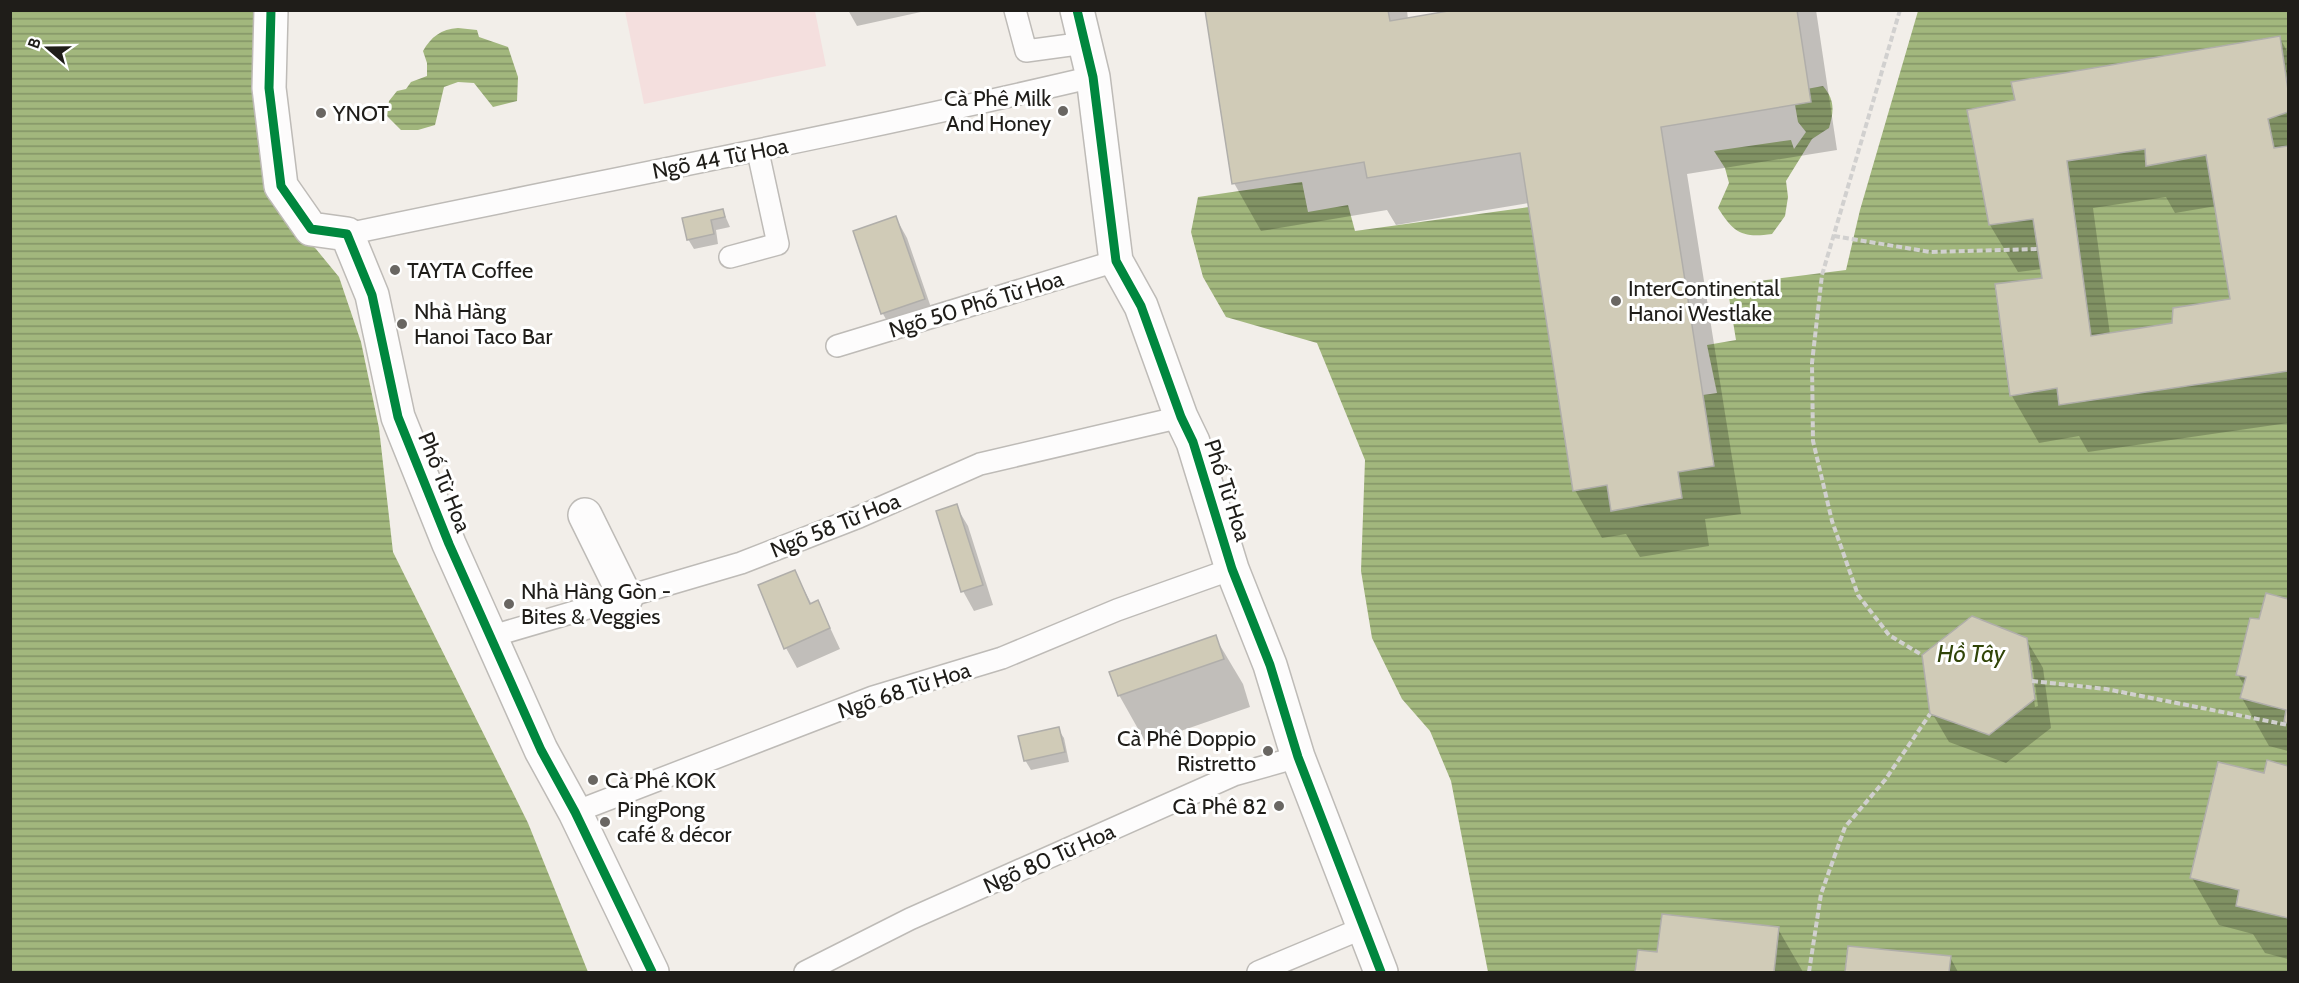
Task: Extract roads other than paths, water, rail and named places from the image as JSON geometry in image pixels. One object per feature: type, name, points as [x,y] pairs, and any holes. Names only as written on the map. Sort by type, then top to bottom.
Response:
[{"type":"street","points":[[271,10],[269,88],[281,186],[311,229],[346,234]]},
{"type":"street","name":"Phố Từ Hoa","points":[[1077,10],[1093,77],[1116,261],[1141,306],[1181,417],[1193,442],[1232,569],[1270,665],[1298,758],[1381,972]]},
{"type":"street","name":"Phố Từ Hoa","points":[[346,234],[372,295],[398,417],[489,637],[652,972]]},
{"type":"street","points":[[585,515],[626,598]]},
{"type":"lane","points":[[1015,10],[1026,51],[1085,43]]},
{"type":"lane","name":"Ngõ 44 Từ Hoa","points":[[346,234],[631,175],[758,152],[1093,77]]},
{"type":"lane","points":[[730,257],[778,244],[758,152]]},
{"type":"lane","name":"Ngõ 50 Phố Từ Hoa","points":[[837,346],[1116,261]]},
{"type":"lane","name":"Ngõ 58 Từ Hoa","points":[[489,637],[741,563],[859,517],[980,464],[1181,417]]},
{"type":"lane","name":"Ngõ 68 Từ Hoa","points":[[575,812],[873,698],[1002,658],[1117,610],[1232,569]]},
{"type":"lane","name":"Ngõ 80 Từ Hoa","points":[[805,972],[910,919],[1234,775],[1298,758]]},
{"type":"lane","points":[[1258,972],[1363,928]]},
{"type":"water","points":[[10,11],[258,11],[289,222],[316,249],[339,277],[361,342],[379,428],[393,552],[528,823],[588,972],[11,972]]},
{"type":"water","name":"Hồ Tây","points":[[1918,11],[2288,11],[2288,972],[1488,972],[1451,781],[1430,731],[1402,699],[1372,638],[1361,571],[1365,460],[1317,343],[1226,317],[1203,277],[1191,232],[1198,197],[1302,182],[1308,212],[1348,205],[1355,231],[1529,207],[1574,491],[1607,485],[1611,510],[1682,498],[1678,472],[1714,466],[1703,395],[1717,393],[1707,345],[1736,340],[1727,285],[1846,270],[1860,210]]},
{"type":"water","points":[[458,28],[477,30],[479,37],[508,47],[518,77],[517,101],[493,107],[474,83],[458,82],[444,87],[435,125],[418,130],[401,130],[387,116],[389,101],[397,91],[406,89],[411,82],[427,76],[427,63],[423,51],[429,42],[442,32]]},
{"type":"water","points":[[1823,86],[1830,96],[1832,106],[1829,128],[1812,139],[1786,181],[1788,197],[1785,216],[1772,234],[1753,235],[1740,232],[1729,223],[1718,208],[1729,183],[1725,168],[1714,151],[1791,140],[1794,149],[1806,132],[1798,122],[1794,99],[1801,90]]},
{"type":"place","name":"Cà Phê Milk And Honey","points":[[1063,111]]},
{"type":"place","name":"YNOT","points":[[321,113]]},
{"type":"place","name":"TAYTA Coffee","points":[[395,270]]},
{"type":"place","name":"InterContinental Hanoi Westlake","points":[[1616,301]]},
{"type":"place","name":"Nhà Hàng Hanoi Taco Bar","points":[[402,324]]},
{"type":"place","name":"Nhà Hàng Gòn - Bites & Veggies","points":[[509,604]]},
{"type":"place","name":"Cà Phê Doppio Ristretto","points":[[1268,751]]},
{"type":"place","name":"Cà Phê KOK","points":[[593,780]]},
{"type":"place","name":"Cà Phê 82","points":[[1279,806]]},
{"type":"place","name":"PingPong café & décor","points":[[605,822]]}]
